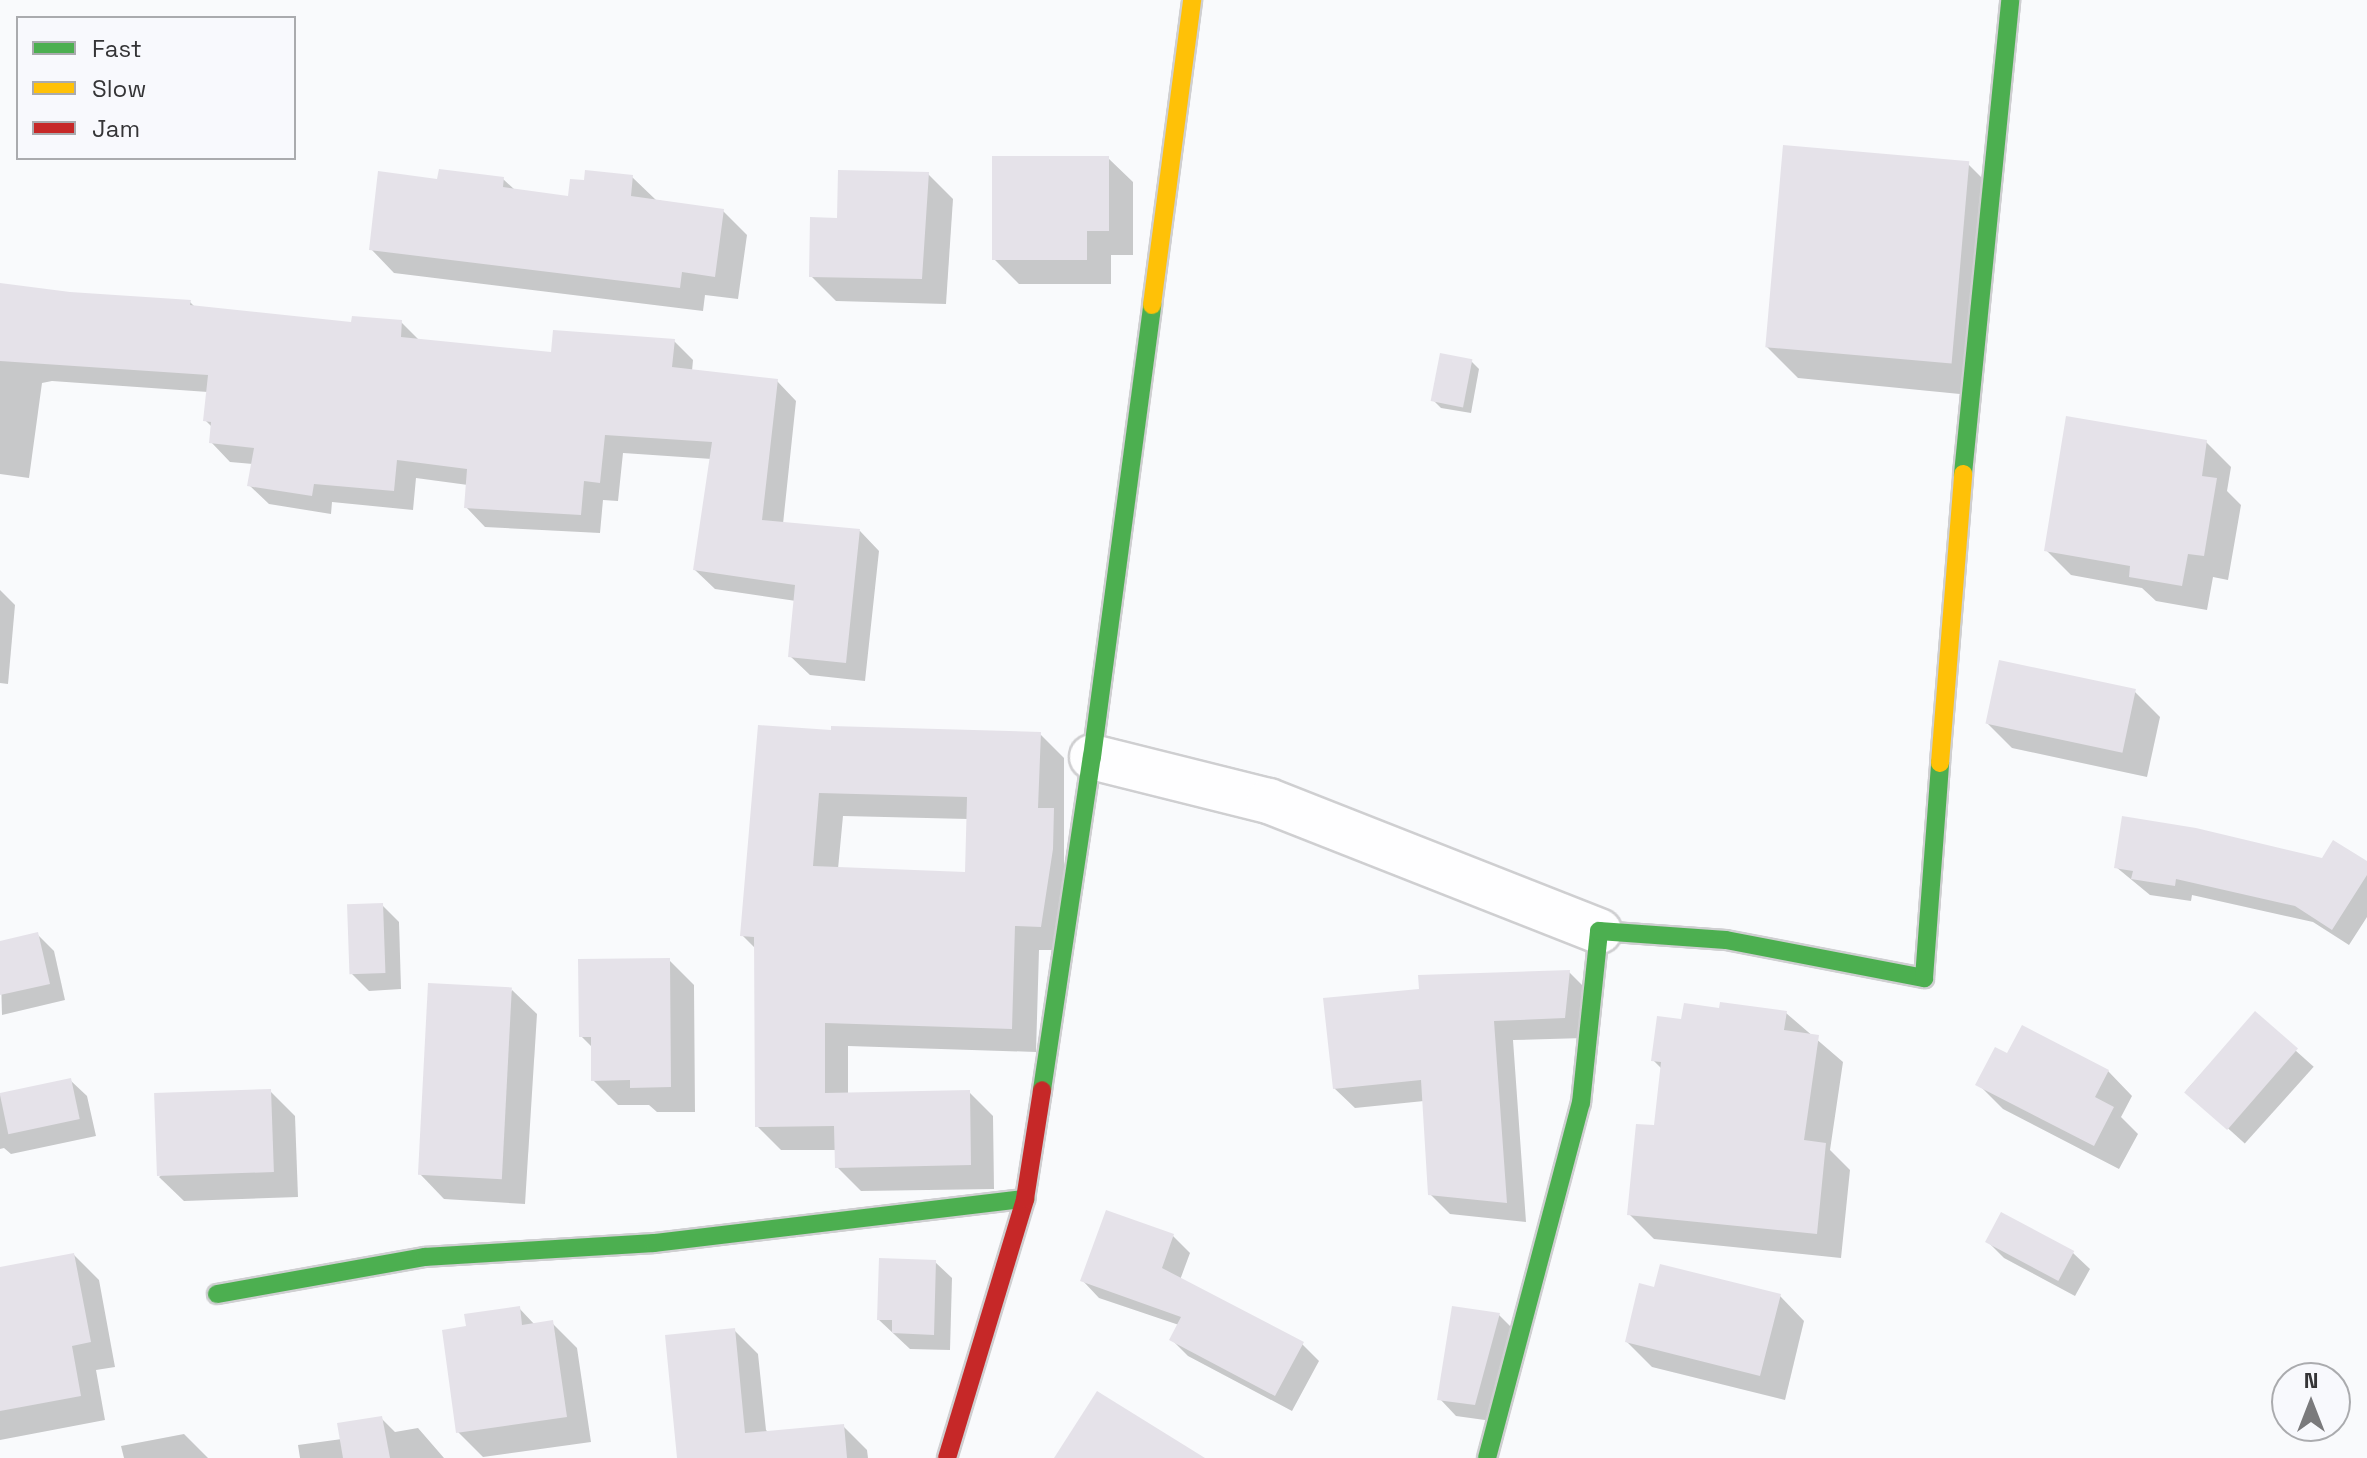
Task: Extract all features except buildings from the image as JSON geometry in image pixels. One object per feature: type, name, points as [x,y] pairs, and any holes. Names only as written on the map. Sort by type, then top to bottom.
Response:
[{"type":"street","points":[[947,1458],[1025,1199],[1092,757],[1192,0]]},
{"type":"street","points":[[1092,757],[1269,801],[1599,931],[1726,940],[1924,978],[1954,567],[2010,0]]},
{"type":"street","points":[[1487,1458],[1581,1103],[1599,931]]},
{"type":"street","points":[[217,1294],[425,1257],[654,1243],[1025,1199]]},
{"type":"traffic: fast","points":[[1963,474],[2010,0]]},
{"type":"traffic: fast","points":[[1042,1090],[1092,757],[1152,305]]},
{"type":"traffic: fast","points":[[1487,1458],[1581,1103],[1599,931],[1726,940],[1924,978],[1940,763]]},
{"type":"traffic: fast","points":[[217,1294],[425,1257],[654,1243],[1025,1199]]},
{"type":"traffic: slow","points":[[1152,305],[1192,0]]},
{"type":"traffic: slow","points":[[1940,763],[1963,474]]},
{"type":"traffic: jam","points":[[947,1458],[1025,1199],[1042,1090]]}]
